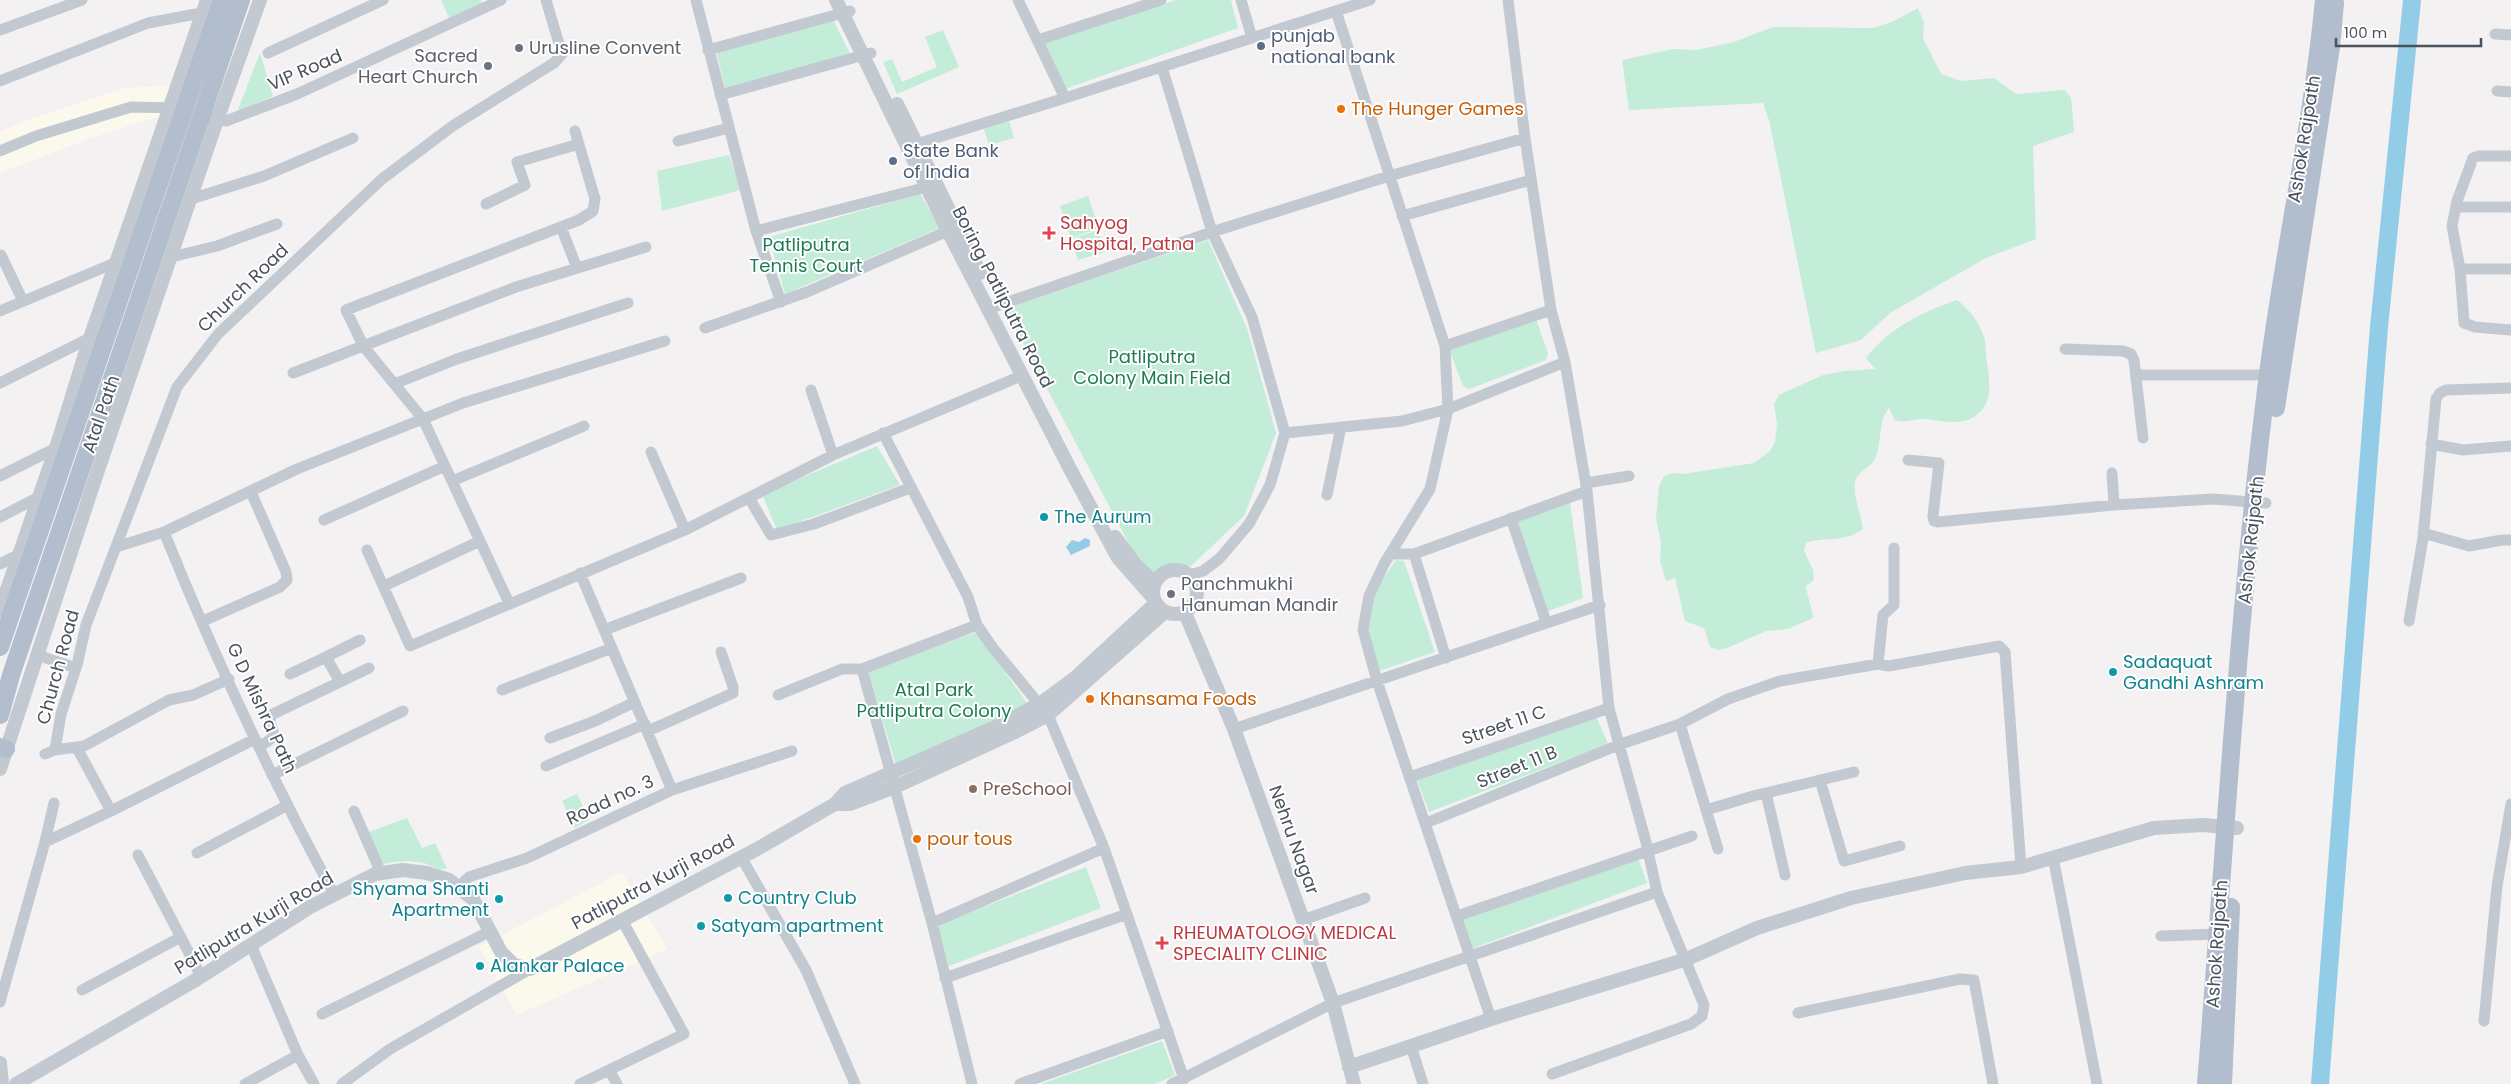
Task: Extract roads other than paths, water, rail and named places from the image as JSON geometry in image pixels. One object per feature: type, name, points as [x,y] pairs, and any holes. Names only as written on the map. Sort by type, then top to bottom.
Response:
[{"type":"main road","name":"Atal Path","points":[[0,647],[178,108],[222,0]]},
{"type":"main road","name":"Atal Path","points":[[0,715],[12,672],[210,117],[240,0]]},
{"type":"main road","name":"Ashok Rajpath","points":[[2206,1084],[2217,934],[2231,828],[2260,502],[2274,375],[2324,0]]},
{"type":"main road","name":"Ashok Rajpath","points":[[2274,375],[2331,46],[2336,0]]},
{"type":"main road","name":"Ashok Rajpath","points":[[2223,1084],[2230,923],[2231,828]]},
{"type":"street","points":[[0,30],[82,0]]},
{"type":"street","points":[[1,604],[56,448],[90,338],[117,262],[178,108],[207,0]]},
{"type":"street","points":[[0,769],[3,748],[37,655],[191,199],[210,117],[260,0]]},
{"type":"street","points":[[268,53],[383,0]]},
{"type":"street","name":"VIP Road","points":[[210,117],[226,121],[297,94],[501,0]]},
{"type":"street","name":"Church Road","points":[[77,748],[50,752],[76,668],[86,625],[177,387],[218,334],[382,179],[454,125],[554,63],[562,54],[546,0]]},
{"type":"street","points":[[696,0],[756,230],[781,302]]},
{"type":"street","points":[[1018,0],[1065,98]]},
{"type":"street","points":[[1038,40],[1161,0]]},
{"type":"street","points":[[1241,0],[1252,38]]},
{"type":"street","points":[[912,145],[1370,0]]},
{"type":"street","points":[[1508,0],[1525,138],[1551,310],[1565,362],[1587,486],[1609,708],[1648,849],[1657,892],[1704,1005],[1702,1016],[1698,1020],[1552,1074]]},
{"type":"street","points":[[708,50],[843,6]]},
{"type":"street","name":"Boring Patliputra Road","points":[[843,6],[1118,558],[1158,605]]},
{"type":"street","points":[[1336,11],[1445,346],[1448,409],[1430,489],[1390,554],[1369,596],[1363,630],[1377,681],[1492,1019]]},
{"type":"street","points":[[0,81],[148,23],[202,14]]},
{"type":"street","points":[[2495,34],[2511,35]]},
{"type":"street","points":[[720,94],[866,54]]},
{"type":"street","points":[[1162,67],[1212,232],[1252,317],[1284,433],[1270,486],[1249,524],[1219,559],[1203,571],[1190,575]]},
{"type":"street","points":[[2497,91],[2511,92]]},
{"type":"street","points":[[0,150],[36,136],[131,107],[178,108]]},
{"type":"street","points":[[678,140],[729,128]]},
{"type":"street","points":[[509,603],[423,419],[364,347],[346,310],[588,215],[595,206],[575,131]]},
{"type":"street","points":[[191,199],[264,176],[353,138]]},
{"type":"street","points":[[992,308],[1212,232],[1389,176],[1525,138]]},
{"type":"street","points":[[486,204],[525,185],[517,162],[579,144]]},
{"type":"street","name":"Boring Patliputra Road","points":[[912,145],[927,187],[948,231],[992,308],[1022,376],[1112,532],[1135,564],[1155,583]]},
{"type":"street","points":[[2511,156],[2478,156],[2473,158],[2456,207],[2452,226],[2460,269],[2464,323],[2475,327],[2511,330]]},
{"type":"street","points":[[1402,216],[1531,180]]},
{"type":"street","points":[[756,230],[927,187]]},
{"type":"street","points":[[2456,207],[2511,207]]},
{"type":"street","points":[[172,257],[217,246],[277,224]]},
{"type":"street","points":[[561,227],[577,268]]},
{"type":"street","points":[[705,328],[781,302],[948,231]]},
{"type":"street","points":[[293,373],[516,287],[646,247]]},
{"type":"street","points":[[0,254],[23,301]]},
{"type":"street","points":[[0,311],[117,262]]},
{"type":"street","points":[[2460,269],[2511,269]]},
{"type":"street","points":[[394,384],[473,353],[628,303]]},
{"type":"street","points":[[1445,346],[1551,310]]},
{"type":"street","points":[[0,383],[90,338]]},
{"type":"street","points":[[116,548],[164,532],[297,469],[463,402],[666,341]]},
{"type":"street","points":[[2065,349],[2128,352],[2134,360],[2143,438]]},
{"type":"street","points":[[1284,433],[1402,421],[1448,409],[1565,362]]},
{"type":"street","points":[[2136,375],[2274,375]]},
{"type":"street","points":[[367,550],[410,646],[685,530],[833,454],[1022,376]]},
{"type":"street","points":[[2409,621],[2423,533],[2433,413],[2440,393],[2462,388],[2511,388]]},
{"type":"street","points":[[811,390],[833,454]]},
{"type":"street","points":[[452,481],[584,426]]},
{"type":"street","points":[[1327,495],[1341,427]]},
{"type":"street","points":[[883,433],[968,597],[977,625],[993,648],[1044,709],[1104,848],[1184,1079]]},
{"type":"street","points":[[2431,444],[2462,450],[2511,446]]},
{"type":"street","points":[[0,476],[56,448]]},
{"type":"street","points":[[651,452],[685,530]]},
{"type":"street","points":[[1908,460],[1938,463],[1933,516],[1934,521],[1938,522],[2114,505],[2213,499],[2260,502]]},
{"type":"street","points":[[324,520],[445,466]]},
{"type":"street","points":[[2112,473],[2114,505]]},
{"type":"street","points":[[1390,554],[1414,554],[1511,518],[1587,486],[1629,476]]},
{"type":"street","points":[[749,498],[771,535],[814,524],[910,488]]},
{"type":"street","points":[[202,621],[280,587],[287,580],[286,572],[251,492]]},
{"type":"street","points":[[0,517],[39,497]]},
{"type":"street","points":[[1511,518],[1546,622]]},
{"type":"street","name":"G D Mishra Path","points":[[164,532],[202,621],[272,774],[335,896]]},
{"type":"street","points":[[2423,533],[2469,546],[2511,540]]},
{"type":"street","points":[[384,586],[480,541]]},
{"type":"street","points":[[1878,664],[1882,615],[1894,605],[1894,548]]},
{"type":"street","points":[[0,564],[20,554]]},
{"type":"street","points":[[1414,554],[1446,658]]},
{"type":"street","points":[[1182,571],[1190,575],[1195,581],[1198,595],[1196,603],[1185,613],[1175,615],[1158,605],[1155,583],[1166,572],[1182,571]]},
{"type":"street","name":"Road no. 3","points":[[458,887],[469,877],[528,858],[672,790],[580,573]]},
{"type":"street","points":[[604,630],[741,578]]},
{"type":"street","name":"Patliputra Kurji Road","points":[[835,804],[850,804],[894,787],[1013,733],[1044,709],[1158,605]]},
{"type":"street","points":[[1234,729],[1600,605]]},
{"type":"street","name":"Nehru Nagar","points":[[1185,613],[1234,729],[1333,1003],[1354,1084]]},
{"type":"street","points":[[778,695],[842,669],[862,669],[977,625]]},
{"type":"street","points":[[290,674],[360,640]]},
{"type":"street","name":"Street 11 B","points":[[1426,823],[1620,744],[1680,724],[1728,699],[1780,681],[1878,664],[1889,666],[1995,646],[2003,648],[2015,771],[2021,867]]},
{"type":"street","points":[[502,690],[612,648]]},
{"type":"street","points":[[546,766],[732,693],[733,687],[721,652]]},
{"type":"street","points":[[37,655],[76,668]]},
{"type":"street","points":[[326,656],[340,682]]},
{"type":"street","points":[[45,842],[257,742],[272,740],[274,737],[270,716],[369,668]]},
{"type":"street","points":[[862,669],[932,923],[972,1084]]},
{"type":"street","points":[[110,811],[77,748],[94,741],[169,700],[193,696],[229,679]]},
{"type":"street","points":[[550,738],[607,716],[635,702]]},
{"type":"street","name":"Street 11 C","points":[[1410,777],[1609,708]]},
{"type":"street","name":"Patliputra Kurji Road","points":[[16,1084],[202,976],[310,907],[335,896],[375,874],[403,870],[426,873],[449,880],[473,899],[491,931],[500,952],[514,965],[530,969],[741,857],[835,804],[845,793],[1000,725],[1044,709]]},
{"type":"street","points":[[272,774],[402,711]]},
{"type":"street","points":[[1680,724],[1718,849]]},
{"type":"street","points":[[672,790],[792,751]]},
{"type":"street","points":[[1706,810],[1766,793],[1854,772]]},
{"type":"street","points":[[1820,780],[1844,861],[1900,846]]},
{"type":"street","points":[[1766,793],[1785,875]]},
{"type":"street","points":[[0,1002],[45,842],[54,803]]},
{"type":"street","points":[[2484,1020],[2496,886],[2511,804]]},
{"type":"street","points":[[197,853],[288,805]]},
{"type":"street","points":[[354,811],[381,873]]},
{"type":"street","points":[[1349,1067],[1492,1019],[1686,959],[1757,928],[1851,898],[1965,873],[2021,867],[2154,828],[2203,825],[2231,828]]},
{"type":"street","points":[[1457,916],[1648,849],[1692,836]]},
{"type":"street","points":[[932,923],[1104,848]]},
{"type":"street","points":[[138,855],[202,976]]},
{"type":"street","points":[[741,857],[806,970],[855,1084]]},
{"type":"street","points":[[2053,858],[2097,1084]]},
{"type":"street","points":[[1172,1084],[1333,1003],[1657,892]]},
{"type":"street","points":[[1303,920],[1366,898]]},
{"type":"street","points":[[946,978],[1127,914]]},
{"type":"street","points":[[580,1084],[684,1034],[622,920]]},
{"type":"street","points":[[322,1014],[491,931]]},
{"type":"street","points":[[2160,936],[2217,934]]},
{"type":"street","points":[[82,990],[181,937]]},
{"type":"street","points":[[251,945],[298,1055],[314,1084]]},
{"type":"street","points":[[342,1084],[390,1049],[530,969]]},
{"type":"street","points":[[1798,1013],[1960,979],[1974,980],[1993,1084]]},
{"type":"street","points":[[1020,1084],[1168,1031]]},
{"type":"street","points":[[1412,1046],[1423,1084]]},
{"type":"street","points":[[245,1084],[298,1055]]},
{"type":"street","points":[[0,1063],[2,1084]]},
{"type":"street","points":[[609,1070],[617,1084]]},
{"type":"water","points":[[1085,538],[1090,540],[1090,546],[1071,555],[1066,547],[1072,540],[1079,542]]},
{"type":"waterway","points":[[2320,1084],[2379,327],[2412,0]]},
{"type":"place","name":"punjab national bank","points":[[1261,46]]},
{"type":"place","name":"Urusline Convent","points":[[519,48]]},
{"type":"place","name":"Sacred Heart Church","points":[[488,66]]},
{"type":"place","name":"The Hunger Games","points":[[1341,109]]},
{"type":"place","name":"State Bank of India","points":[[893,161]]},
{"type":"place","name":"Sahyog Hospital, Patna","points":[[1049,233]]},
{"type":"place","name":"The Aurum","points":[[1044,517]]},
{"type":"place","name":"Panchmukhi Hanuman Mandir","points":[[1171,594]]},
{"type":"place","name":"Sadaquat Gandhi Ashram","points":[[2113,672]]},
{"type":"place","name":"Khansama Foods","points":[[1090,699]]},
{"type":"place","name":"PreSchool","points":[[973,789]]},
{"type":"place","name":"pour tous","points":[[917,839]]},
{"type":"place","name":"Country Club","points":[[728,898]]},
{"type":"place","name":"Shyama Shanti Apartment","points":[[499,899]]},
{"type":"place","name":"Satyam apartment","points":[[701,926]]},
{"type":"place","name":"RHEUMATOLOGY MEDICAL SPECIALITY CLINIC","points":[[1162,943]]},
{"type":"place","name":"Alankar Palace","points":[[480,966]]},
{"type":"park label","name":"Patliputra Tennis Court","points":[[806,255]]},
{"type":"park label","name":"Patliputra Colony Main Field","points":[[1152,367]]},
{"type":"park label","name":"Atal Park Patliputra Colony","points":[[934,700]]}]
